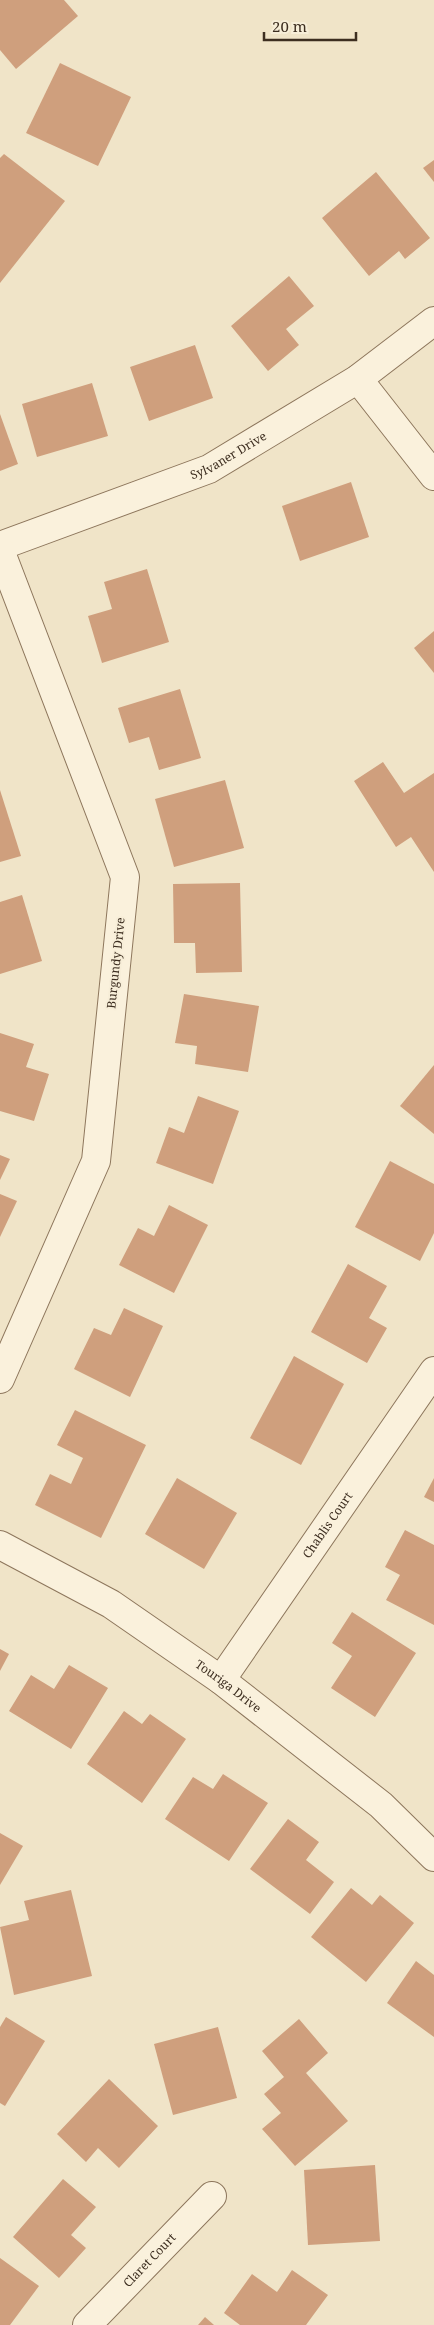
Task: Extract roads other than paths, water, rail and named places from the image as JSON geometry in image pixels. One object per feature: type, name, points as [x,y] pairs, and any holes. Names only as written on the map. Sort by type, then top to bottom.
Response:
[{"type":"street","name":"Sylvaner Drive","points":[[0,546],[209,469],[358,379],[434,321]]},
{"type":"street","points":[[358,379],[434,476]]},
{"type":"street","name":"Burgundy Drive","points":[[0,550],[125,877],[96,1161],[0,1379]]},
{"type":"street","name":"Chablis Court","points":[[222,1680],[434,1371]]},
{"type":"street","name":"Touriga Drive","points":[[0,1545],[111,1604],[222,1680],[382,1805],[434,1857]]},
{"type":"street","name":"Claret Court","points":[[86,2325],[212,2196]]}]
